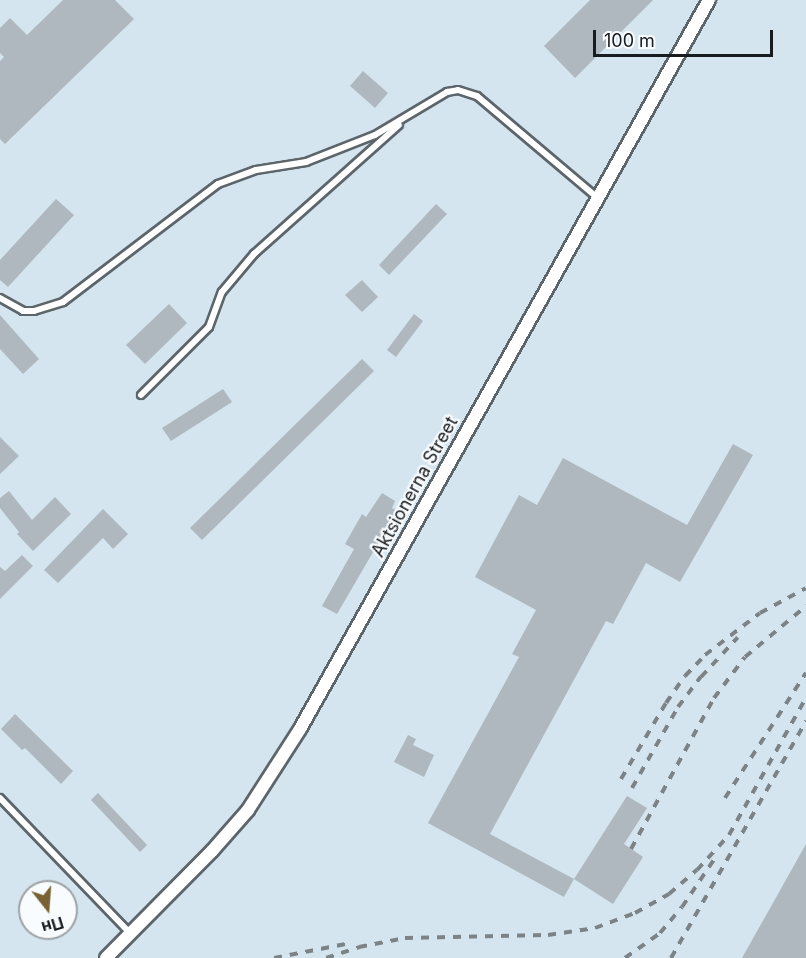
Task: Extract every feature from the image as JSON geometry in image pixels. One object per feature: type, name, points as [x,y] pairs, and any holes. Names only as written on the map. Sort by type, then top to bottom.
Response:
[{"type":"street","name":"Aktsionerna Street","points":[[106,958],[212,851],[248,810],[288,747],[599,199],[709,0]]},
{"type":"lane","points":[[141,395],[208,327],[222,292],[254,254],[405,119],[435,96],[458,90],[477,96],[599,199]]},
{"type":"lane","points":[[0,298],[22,311],[34,311],[63,302],[218,184],[256,170],[306,162],[375,135],[405,119]]},
{"type":"lane","points":[[0,798],[130,933]]},
{"type":"shaded area","points":[[0,0],[806,0],[806,958],[0,958]]},
{"type":"building","points":[[63,0],[115,0],[134,19],[5,144],[0,139],[0,61],[4,57],[0,53],[0,28],[10,18],[27,35]]},
{"type":"building","points":[[590,0],[653,0],[575,78],[544,46]]},
{"type":"building","points":[[363,71],[388,93],[375,108],[350,86]]},
{"type":"building","points":[[56,199],[74,215],[8,287],[0,280],[0,260]]},
{"type":"building","points":[[436,204],[447,214],[389,275],[379,265]]},
{"type":"building","points":[[362,280],[378,297],[362,312],[345,295]]},
{"type":"building","points":[[169,304],[187,323],[145,364],[126,345]]},
{"type":"building","points":[[414,314],[423,321],[396,357],[387,350]]},
{"type":"building","points":[[0,315],[39,359],[23,374],[0,349]]},
{"type":"building","points":[[362,359],[374,371],[202,540],[190,528]]},
{"type":"building","points":[[223,389],[232,402],[171,441],[162,428]]},
{"type":"building","points":[[0,437],[19,456],[0,474]]},
{"type":"building","points":[[733,444],[753,455],[680,582],[646,563],[613,624],[606,621],[490,834],[574,879],[564,897],[428,823],[519,657],[512,654],[536,610],[475,577],[519,495],[537,505],[563,458],[687,525]]},
{"type":"building","points":[[9,491],[32,520],[55,497],[71,514],[33,551],[17,534],[19,532],[0,508],[0,498]]},
{"type":"building","points":[[382,493],[395,501],[392,508],[397,511],[337,614],[322,606],[354,549],[345,544],[362,514],[366,517]]},
{"type":"building","points":[[103,509],[128,534],[113,549],[103,538],[58,583],[44,570]]},
{"type":"building","points":[[22,555],[33,566],[0,599],[0,567],[5,571]]},
{"type":"building","points":[[15,714],[73,771],[61,784],[25,748],[22,750],[1,729]]},
{"type":"building","points":[[408,735],[416,739],[413,745],[434,755],[424,777],[394,762]]},
{"type":"building","points":[[98,793],[147,845],[140,852],[91,800]]},
{"type":"building","points":[[627,796],[647,808],[624,844],[643,857],[613,904],[574,879]]},
{"type":"building","points":[[806,844],[806,958],[742,958]]},
{"type":"railway","points":[[621,779],[666,703],[685,676],[705,655],[760,613],[806,588]]},
{"type":"railway","points":[[631,849],[714,698],[745,657],[806,606]]},
{"type":"railway","points":[[632,788],[678,707],[701,677],[738,637]]},
{"type":"railway","points":[[725,798],[806,673]]},
{"type":"railway","points":[[326,958],[359,947],[405,938],[548,935],[595,928],[635,913],[669,894],[697,870],[729,835],[806,698]]},
{"type":"railway","points":[[671,958],[806,721]]},
{"type":"railway","points":[[625,958],[660,933],[682,907],[715,858]]},
{"type":"railway","points":[[274,958],[346,944]]}]
